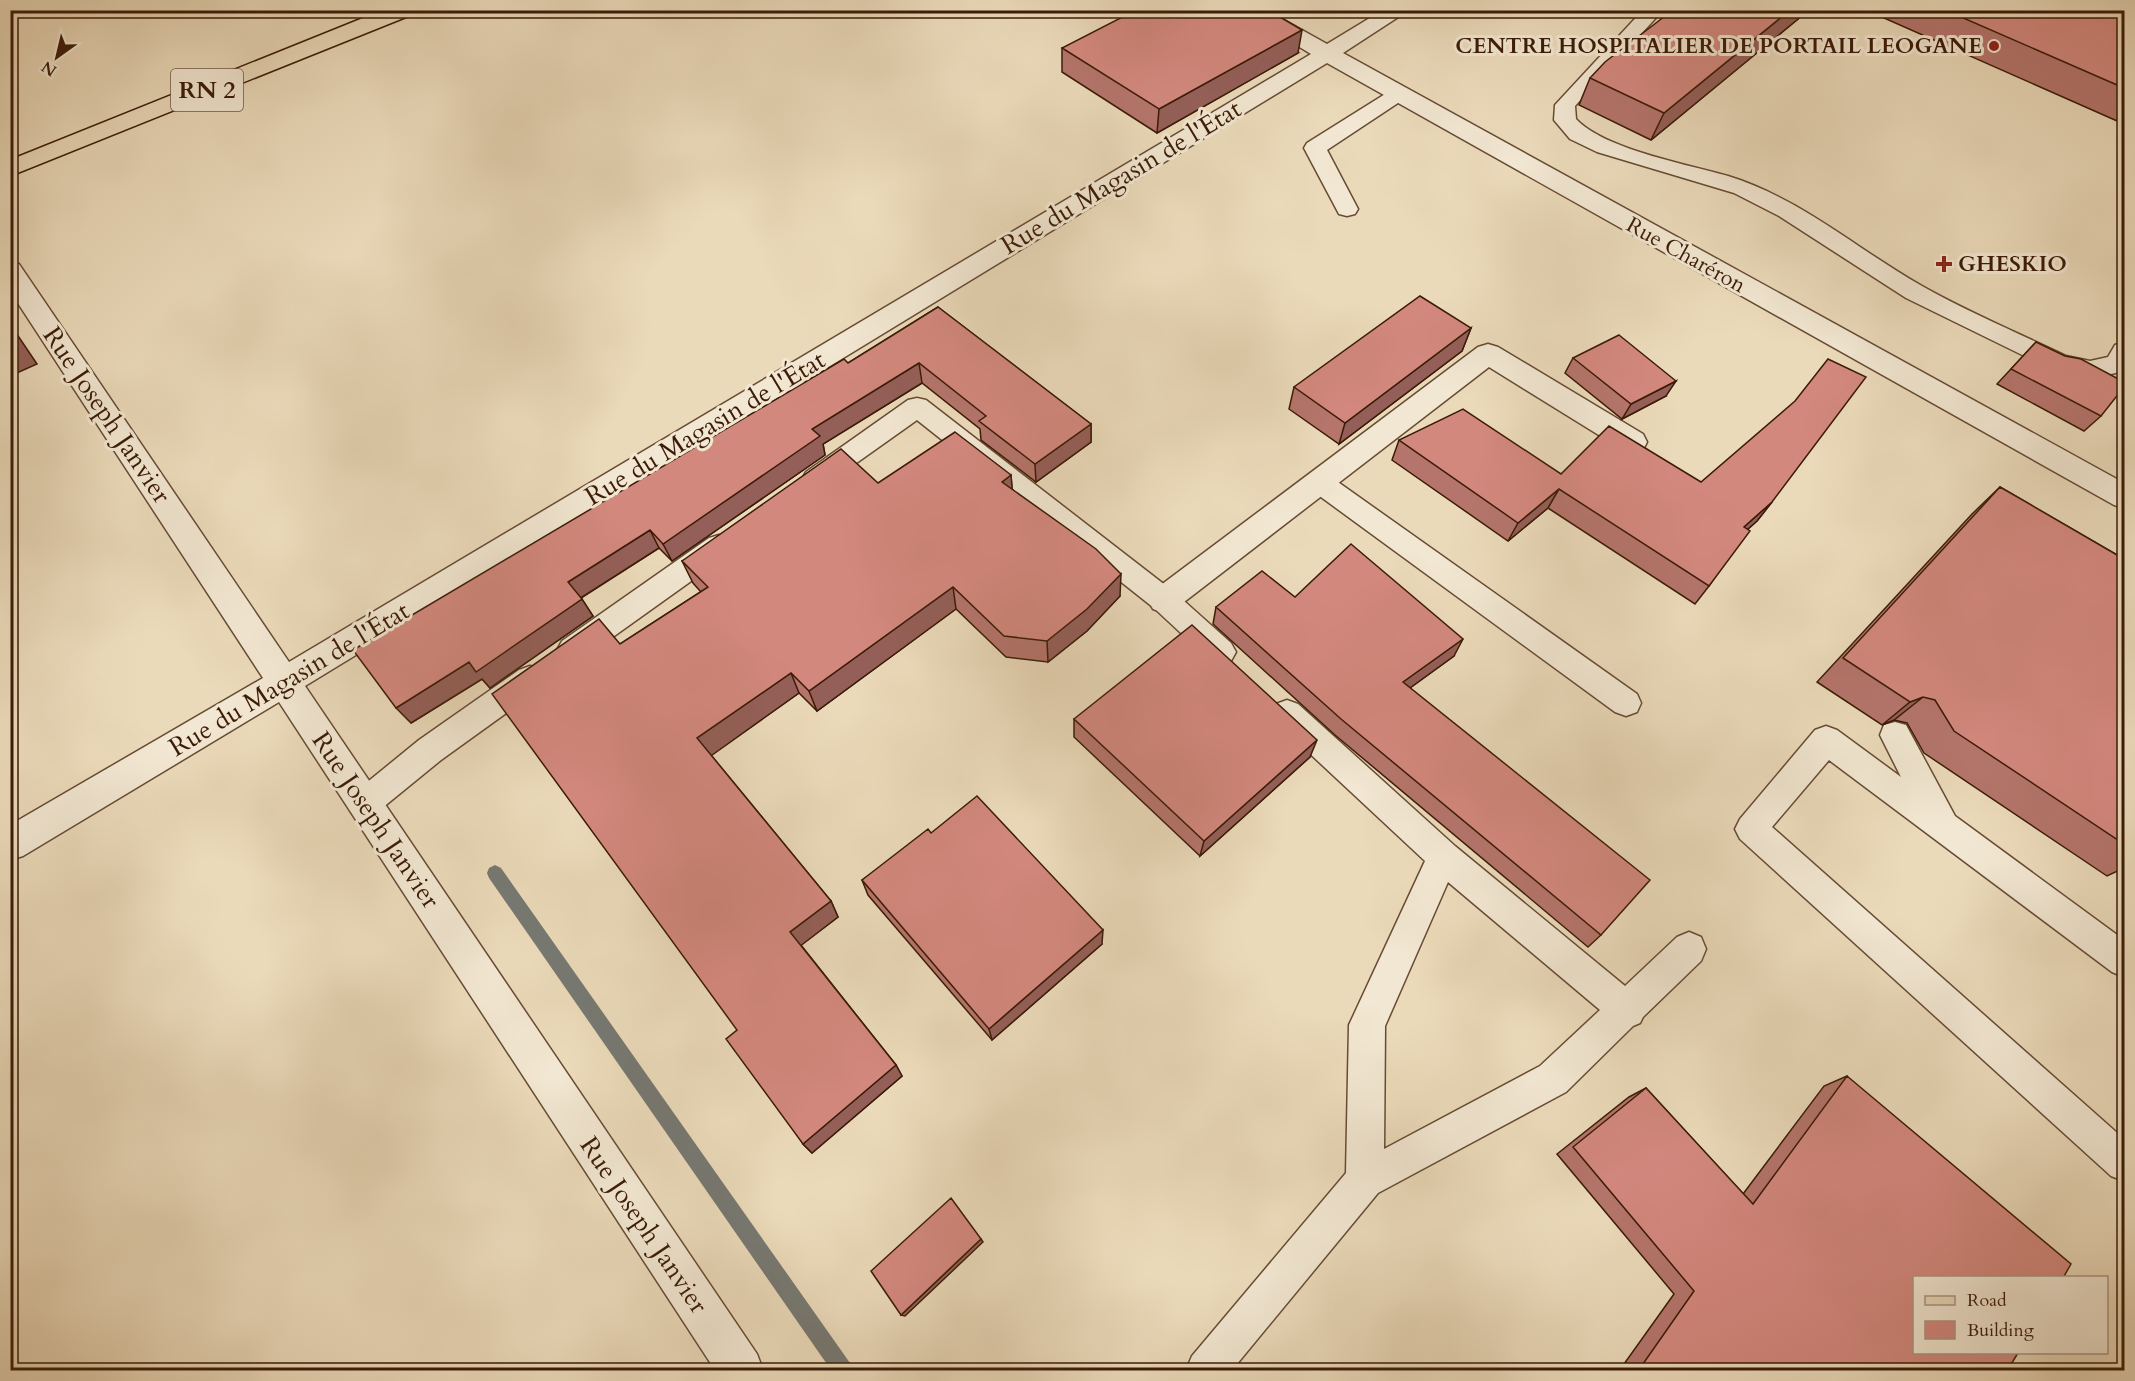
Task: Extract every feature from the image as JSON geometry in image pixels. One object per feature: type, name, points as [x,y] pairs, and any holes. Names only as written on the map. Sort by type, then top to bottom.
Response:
[{"type":"main road","name":"RN 2","points":[[10,169],[403,10]]},
{"type":"street","name":"Rue Charéron","points":[[1250,10],[1329,52],[1397,95],[2124,497]]},
{"type":"street","name":"Rue du Magasin de l'État","points":[[10,844],[284,682],[1399,10]]},
{"type":"street","name":"Rue Joseph Janvier","points":[[10,270],[741,1371]]},
{"type":"street","points":[[1164,600],[1488,354],[1633,442]]},
{"type":"lane","points":[[1654,10],[1564,105],[1565,120],[1578,134],[1605,147],[1742,188],[1787,211],[1914,292],[2060,363],[2090,370],[2117,364],[2124,351]]},
{"type":"lane","points":[[1347,209],[1315,148],[1397,95]]},
{"type":"lane","points":[[790,496],[917,407],[1164,600],[1243,672]]},
{"type":"lane","points":[[1319,482],[1626,703]]},
{"type":"lane","points":[[365,803],[430,750],[742,530]]},
{"type":"lane","points":[[1269,696],[1443,858],[1628,1011]]},
{"type":"lane","points":[[1895,735],[1944,827]]},
{"type":"lane","points":[[2124,960],[1826,740],[1750,829],[2124,1163]]},
{"type":"lane","points":[[1365,1180],[1367,1025],[1443,858]]},
{"type":"lane","points":[[1206,1371],[1365,1180],[1553,1079],[1628,1011],[1689,949]]},
{"type":"building","points":[[1136,10],[1268,10],[1302,30],[1159,109],[1062,48]]},
{"type":"building","points":[[1673,10],[1790,10],[1664,113],[1590,78],[1605,62]]},
{"type":"building","points":[[1945,10],[2124,10],[2124,88]]},
{"type":"building","points":[[1420,296],[1471,328],[1345,423],[1294,387]]},
{"type":"building","points":[[938,307],[1091,424],[1035,464],[979,421],[986,416],[919,363],[812,429],[820,436],[663,544],[650,530],[568,582],[582,599],[476,672],[469,662],[396,708],[353,650],[844,359],[848,363]]},
{"type":"building","points":[[1619,335],[1676,381],[1631,404],[1573,358]]},
{"type":"building","points":[[2036,342],[2065,356],[2081,359],[2124,382],[2124,387],[2101,416],[2011,369]]},
{"type":"building","points":[[1828,359],[1866,377],[1772,502],[1744,527],[1750,531],[1709,586],[1559,489],[1518,523],[1399,440],[1463,409],[1561,474],[1609,426],[1701,482],[1795,401]]},
{"type":"building","points":[[955,432],[1011,475],[1002,482],[1096,549],[1121,574],[1087,609],[1047,641],[1004,636],[953,587],[809,691],[791,673],[697,738],[831,901],[790,932],[896,1065],[803,1144],[726,1039],[737,1030],[492,694],[599,619],[620,644],[708,587],[682,561],[841,449],[878,483]]},
{"type":"building","points":[[2000,487],[2124,559],[2124,844],[1954,731],[1935,700],[1923,697],[1910,702],[1843,658]]},
{"type":"building","points":[[1351,544],[1463,639],[1403,682],[1650,880],[1601,935],[1341,719],[1216,607],[1262,571],[1295,597]]},
{"type":"building","points":[[1192,625],[1317,740],[1204,841],[1074,719]]},
{"type":"building","points":[[977,796],[1103,930],[989,1029],[862,880],[928,829],[931,833]]},
{"type":"building","points":[[1847,1076],[2071,1264],[2064,1276],[1913,1276],[1913,1354],[2017,1354],[2007,1371],[1638,1371],[1694,1291],[1573,1147],[1646,1088],[1753,1204]]},
{"type":"building","points":[[951,1198],[981,1239],[901,1315],[871,1271]]},
{"type":"waterway","points":[[495,873],[843,1370]]},
{"type":"place","name":"CENTRE HOSPITALIER DE PORTAIL LEOGANE","points":[[1994,46]]},
{"type":"place","name":"GHESKIO","points":[[1944,264]]}]
